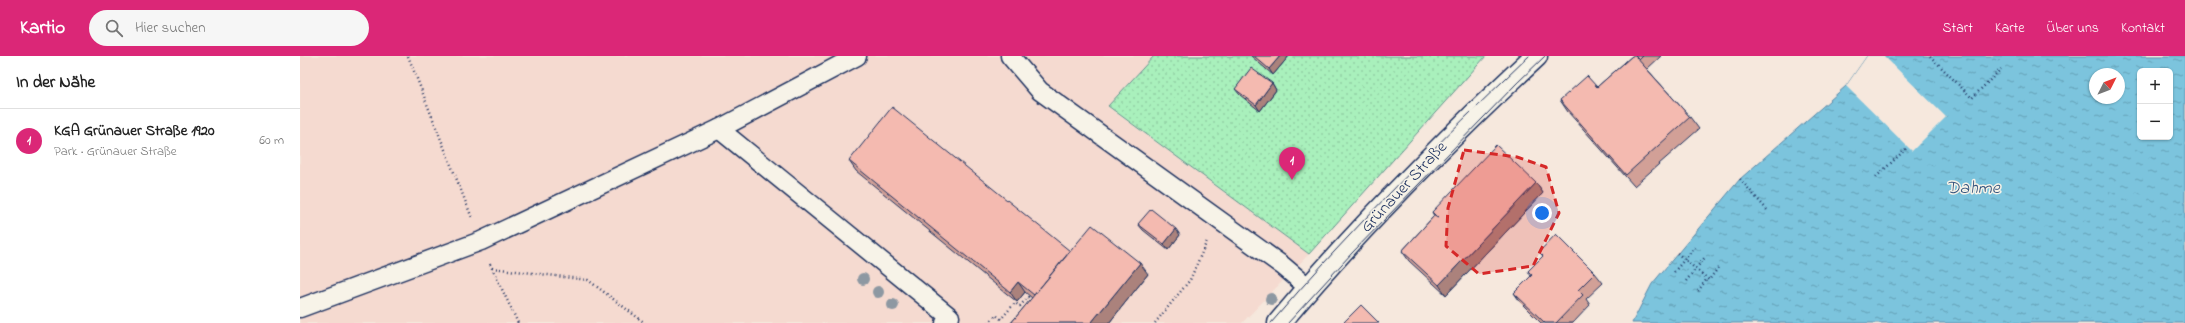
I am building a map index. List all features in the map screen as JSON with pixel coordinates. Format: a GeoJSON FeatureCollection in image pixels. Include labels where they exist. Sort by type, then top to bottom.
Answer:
{"type":"FeatureCollection","features":[{"type":"Feature","properties":{"kind":"main road","name":"Grünauer Straße"},"geometry":{"type":"LineString","coordinates":[[1279,323],[1309,288],[1469,118],[1536,56]]}},
{"type":"Feature","properties":{"kind":"lane"},"geometry":{"type":"LineString","coordinates":[[300,308],[482,241],[719,129],[857,56]]}},
{"type":"Feature","properties":{"kind":"lane"},"geometry":{"type":"LineString","coordinates":[[1010,56],[1040,91],[1283,266],[1309,288]]}},
{"type":"Feature","properties":{"kind":"lane"},"geometry":{"type":"LineString","coordinates":[[719,129],[950,317],[945,323]]}},
{"type":"Feature","properties":{"kind":"path"},"geometry":{"type":"LineString","coordinates":[[408,56],[492,268],[518,323]]}},
{"type":"Feature","properties":{"kind":"path"},"geometry":{"type":"LineString","coordinates":[[1930,56],[1972,98],[2001,69]]}},
{"type":"Feature","properties":{"kind":"path"},"geometry":{"type":"LineString","coordinates":[[1876,177],[1908,147]]}},
{"type":"Feature","properties":{"kind":"path"},"geometry":{"type":"LineString","coordinates":[[1740,179],[1768,211]]}},
{"type":"Feature","properties":{"kind":"path"},"geometry":{"type":"LineString","coordinates":[[1156,323],[1190,280],[1205,244],[1222,222]]}},
{"type":"Feature","properties":{"kind":"path"},"geometry":{"type":"LineString","coordinates":[[1674,272],[1695,247]]}},
{"type":"Feature","properties":{"kind":"path"},"geometry":{"type":"LineString","coordinates":[[1677,253],[1707,279]]}},
{"type":"Feature","properties":{"kind":"path"},"geometry":{"type":"LineString","coordinates":[[1686,281],[1706,256]]}},
{"type":"Feature","properties":{"kind":"path"},"geometry":{"type":"LineString","coordinates":[[492,268],[588,280],[645,323]]}},
{"type":"Feature","properties":{"kind":"path"},"geometry":{"type":"LineString","coordinates":[[1698,291],[1718,268]]}},
{"type":"Feature","properties":{"kind":"path"},"geometry":{"type":"LineString","coordinates":[[989,323],[996,315],[1001,319],[1015,303],[1020,306],[1028,297],[1036,304]]}},
{"type":"Feature","properties":{"kind":"highlighted area"},"geometry":{"type":"Polygon","coordinates":[[[1464,150],[1517,157],[1546,167],[1559,213],[1533,266],[1479,274],[1446,246],[1448,208],[1464,150]]]}},
{"type":"Feature","properties":{"kind":"shaded area"},"geometry":{"type":"Polygon","coordinates":[[[300,56],[1154,56],[1108,107],[1309,254],[1242,323],[300,323],[300,56]]]}},
{"type":"Feature","properties":{"kind":"green space"},"geometry":{"type":"Polygon","coordinates":[[[1154,56],[1486,56],[1309,254],[1108,106],[1154,56]]]}},
{"type":"Feature","properties":{"kind":"water","name":"Dahme"},"geometry":{"type":"Polygon","coordinates":[[[1867,56],[2185,56],[2185,323],[1632,323],[1652,284],[1740,179],[1846,86],[1867,56]]]}},
{"type":"Feature","properties":{"kind":"pier"},"geometry":{"type":"Polygon","coordinates":[[[1867,56],[1884,56],[1946,117],[1912,151],[1846,86],[1867,56]]]}},
{"type":"Feature","properties":{"kind":"building"},"geometry":{"type":"Polygon","coordinates":[[[1254,56],[1280,56],[1269,69],[1254,56]]]}},
{"type":"Feature","properties":{"kind":"building"},"geometry":{"type":"Polygon","coordinates":[[[1632,56],[1635,56],[1690,117],[1626,175],[1560,100],[1587,76],[1597,87],[1632,56]]]}},
{"type":"Feature","properties":{"kind":"building"},"geometry":{"type":"Polygon","coordinates":[[[1635,56],[1643,56],[1639,60],[1635,56]]]}},
{"type":"Feature","properties":{"kind":"building"},"geometry":{"type":"Polygon","coordinates":[[[1251,68],[1272,83],[1256,105],[1235,89],[1251,68]]]}},
{"type":"Feature","properties":{"kind":"building"},"geometry":{"type":"Polygon","coordinates":[[[892,107],[1070,251],[1034,295],[1018,282],[1010,292],[849,161],[892,107]]]}},
{"type":"Feature","properties":{"kind":"building"},"geometry":{"type":"Polygon","coordinates":[[[1496,145],[1536,183],[1439,285],[1402,251],[1434,216],[1438,218],[1432,212],[1496,145]]]}},
{"type":"Feature","properties":{"kind":"building"},"geometry":{"type":"Polygon","coordinates":[[[1151,209],[1176,229],[1164,244],[1138,224],[1151,209]]]}},
{"type":"Feature","properties":{"kind":"building"},"geometry":{"type":"Polygon","coordinates":[[[1092,225],[1140,263],[1091,323],[1011,323],[1092,225]]]}},
{"type":"Feature","properties":{"kind":"building"},"geometry":{"type":"Polygon","coordinates":[[[1556,234],[1595,273],[1578,290],[1583,295],[1556,323],[1545,323],[1514,293],[1532,275],[1528,271],[1543,256],[1539,252],[1556,234]]]}},
{"type":"Feature","properties":{"kind":"building"},"geometry":{"type":"Polygon","coordinates":[[[1361,305],[1379,323],[1343,323],[1361,305]]]}},
{"type":"Feature","properties":{"kind":"tram line"},"geometry":{"type":"LineString","coordinates":[[1271,323],[1364,220],[1529,56]]}},
{"type":"Feature","properties":{"kind":"tram line"},"geometry":{"type":"LineString","coordinates":[[1288,323],[1352,253],[1545,56]]}},
{"type":"Feature","properties":{"kind":"place","name":"KGA Grünauer Straße 1920"},"geometry":{"type":"Point","coordinates":[1292,180]}}]}
